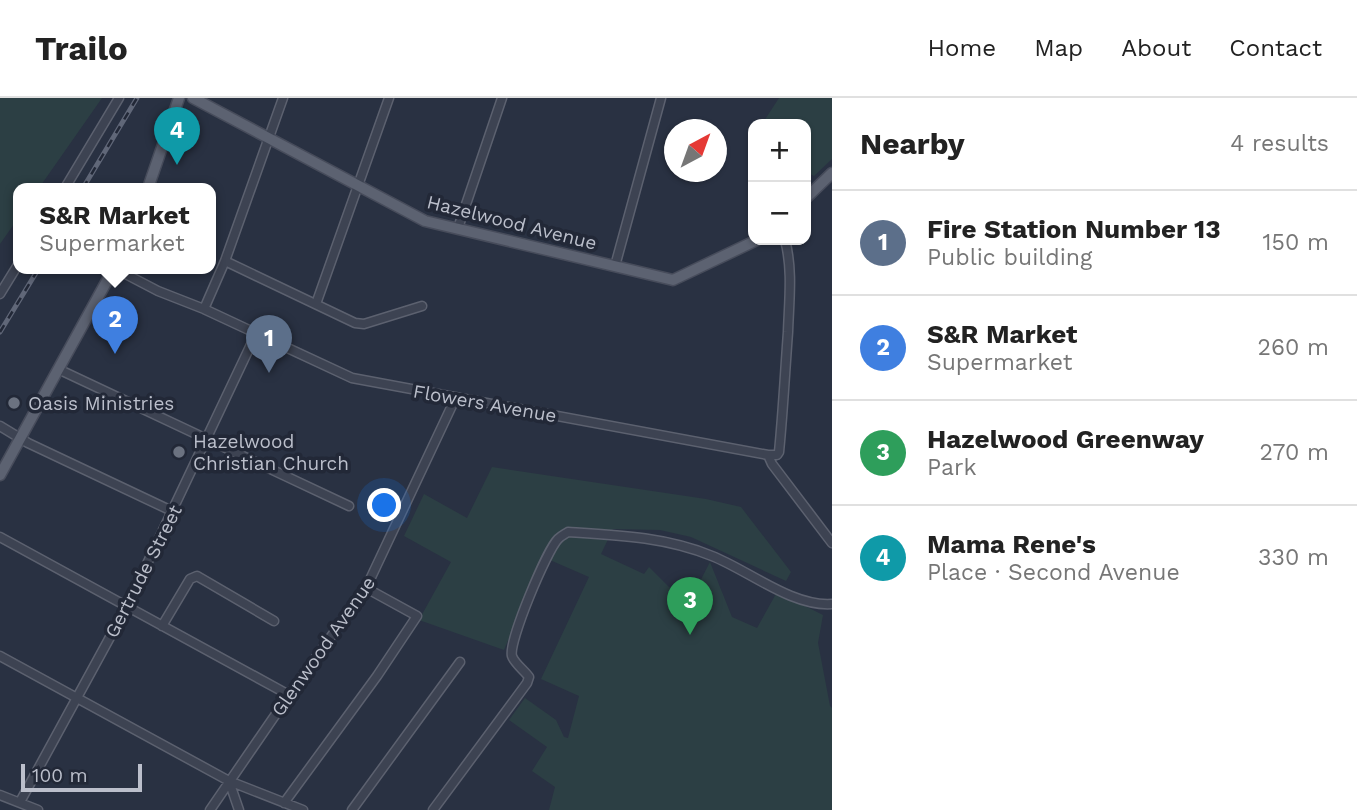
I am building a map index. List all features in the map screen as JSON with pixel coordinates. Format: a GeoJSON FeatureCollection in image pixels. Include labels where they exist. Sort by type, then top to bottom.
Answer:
{"type":"FeatureCollection","features":[{"type":"Feature","properties":{"kind":"main road"},"geometry":{"type":"LineString","coordinates":[[150,183],[179,98]]}},
{"type":"Feature","properties":{"kind":"main road","name":"Hazelwood Avenue"},"geometry":{"type":"LineString","coordinates":[[193,98],[425,221],[673,280],[748,244]]}},
{"type":"Feature","properties":{"kind":"main road"},"geometry":{"type":"LineString","coordinates":[[811,193],[832,173]]}},
{"type":"Feature","properties":{"kind":"main road"},"geometry":{"type":"LineString","coordinates":[[0,475],[111,274]]}},
{"type":"Feature","properties":{"kind":"street"},"geometry":{"type":"LineString","coordinates":[[68,183],[119,98]]}},
{"type":"Feature","properties":{"kind":"street"},"geometry":{"type":"LineString","coordinates":[[204,309],[225,261],[283,98]]}},
{"type":"Feature","properties":{"kind":"street"},"geometry":{"type":"LineString","coordinates":[[316,304],[389,98]]}},
{"type":"Feature","properties":{"kind":"street"},"geometry":{"type":"LineString","coordinates":[[458,228],[502,98]]}},
{"type":"Feature","properties":{"kind":"street"},"geometry":{"type":"LineString","coordinates":[[615,267],[661,98]]}},
{"type":"Feature","properties":{"kind":"street"},"geometry":{"type":"LineString","coordinates":[[786,245],[790,278],[784,405],[779,452],[777,455],[768,455],[832,543]]}},
{"type":"Feature","properties":{"kind":"street"},"geometry":{"type":"LineString","coordinates":[[225,261],[355,323],[364,324],[422,306]]}},
{"type":"Feature","properties":{"kind":"street"},"geometry":{"type":"LineString","coordinates":[[0,294],[13,273]]}},
{"type":"Feature","properties":{"kind":"street","name":"Flowers Avenue"},"geometry":{"type":"LineString","coordinates":[[126,274],[352,378],[768,455]]}},
{"type":"Feature","properties":{"kind":"street","name":"Gertrude Street"},"geometry":{"type":"LineString","coordinates":[[20,802],[127,606],[256,334]]}},
{"type":"Feature","properties":{"kind":"street"},"geometry":{"type":"LineString","coordinates":[[58,369],[349,506]]}},
{"type":"Feature","properties":{"kind":"street","name":"Glenwood Avenue"},"geometry":{"type":"LineString","coordinates":[[210,810],[366,588],[456,397]]}},
{"type":"Feature","properties":{"kind":"street"},"geometry":{"type":"LineString","coordinates":[[0,426],[66,462],[173,512]]}},
{"type":"Feature","properties":{"kind":"street"},"geometry":{"type":"LineString","coordinates":[[433,810],[529,677],[512,659],[513,636],[557,539],[568,532],[651,538],[679,545],[712,556],[802,600],[832,604]]}},
{"type":"Feature","properties":{"kind":"street"},"geometry":{"type":"LineString","coordinates":[[0,537],[289,695]]}},
{"type":"Feature","properties":{"kind":"street"},"geometry":{"type":"LineString","coordinates":[[162,626],[190,579],[197,576],[274,621]]}},
{"type":"Feature","properties":{"kind":"street"},"geometry":{"type":"LineString","coordinates":[[284,803],[417,616],[366,588]]}},
{"type":"Feature","properties":{"kind":"street"},"geometry":{"type":"LineString","coordinates":[[0,656],[229,781],[303,810]]}},
{"type":"Feature","properties":{"kind":"street"},"geometry":{"type":"LineString","coordinates":[[352,810],[460,662]]}},
{"type":"Feature","properties":{"kind":"street"},"geometry":{"type":"LineString","coordinates":[[229,781],[239,810]]}},
{"type":"Feature","properties":{"kind":"street"},"geometry":{"type":"LineString","coordinates":[[0,795],[38,810]]}},
{"type":"Feature","properties":{"kind":"green space"},"geometry":{"type":"Polygon","coordinates":[[[0,98],[102,98],[42,183],[13,183],[13,226],[0,244],[0,98]]]}},
{"type":"Feature","properties":{"kind":"green space"},"geometry":{"type":"Polygon","coordinates":[[[779,98],[832,98],[832,159],[814,176],[811,174],[811,119],[765,119],[779,98]]]}},
{"type":"Feature","properties":{"kind":"green space"},"geometry":{"type":"Polygon","coordinates":[[[492,467],[706,499],[741,507],[791,572],[786,581],[691,537],[660,530],[613,529],[601,554],[644,574],[649,567],[669,587],[692,597],[710,562],[732,617],[757,628],[777,592],[823,615],[818,643],[832,708],[832,810],[549,810],[555,787],[532,771],[547,747],[509,720],[525,698],[556,720],[564,737],[568,738],[579,696],[541,679],[589,577],[543,557],[504,650],[419,620],[451,562],[404,536],[424,494],[467,518],[492,467]]]}},
{"type":"Feature","properties":{"kind":"railway"},"geometry":{"type":"LineString","coordinates":[[86,183],[137,98]]}},
{"type":"Feature","properties":{"kind":"railway"},"geometry":{"type":"LineString","coordinates":[[0,332],[35,274]]}},
{"type":"Feature","properties":{"kind":"place","name":"Mama Rene's"},"geometry":{"type":"Point","coordinates":[177,165]}},
{"type":"Feature","properties":{"kind":"place","name":"S&R Market"},"geometry":{"type":"Point","coordinates":[115,354]}},
{"type":"Feature","properties":{"kind":"place","name":"Fire Station Number 13"},"geometry":{"type":"Point","coordinates":[269,373]}},
{"type":"Feature","properties":{"kind":"place","name":"Oasis Ministries"},"geometry":{"type":"Point","coordinates":[14,403]}},
{"type":"Feature","properties":{"kind":"place","name":"Hazelwood Christian Church"},"geometry":{"type":"Point","coordinates":[179,452]}},
{"type":"Feature","properties":{"kind":"place","name":"Hazelwood Greenway"},"geometry":{"type":"Point","coordinates":[690,635]}}]}
